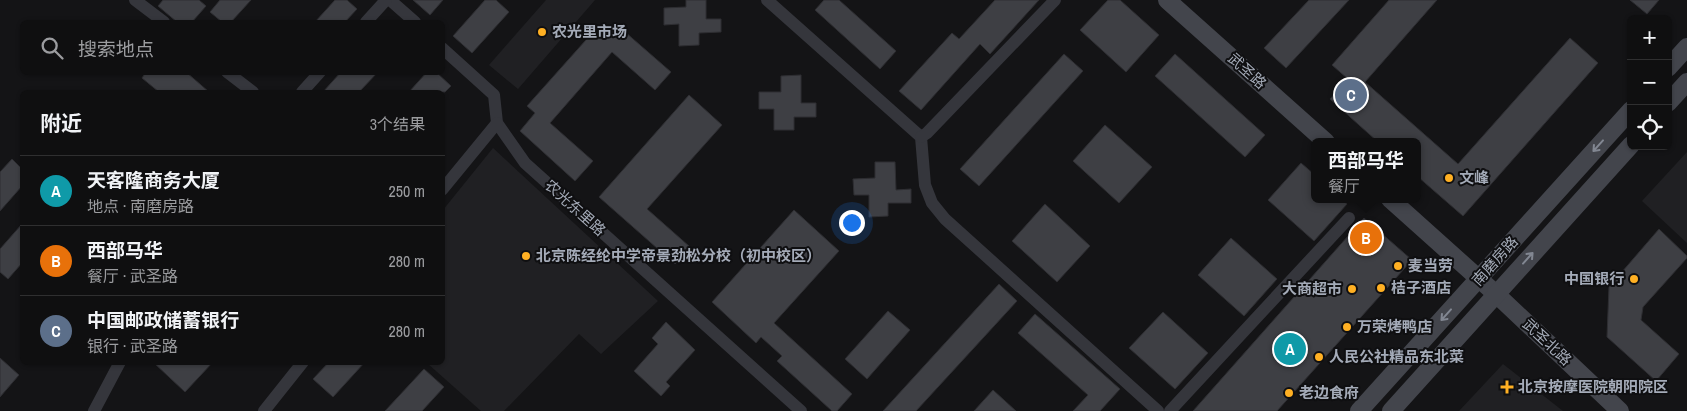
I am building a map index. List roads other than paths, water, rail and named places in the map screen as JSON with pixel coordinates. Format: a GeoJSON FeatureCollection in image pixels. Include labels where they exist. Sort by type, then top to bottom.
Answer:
{"type":"FeatureCollection","features":[{"type":"Feature","properties":{"kind":"main road","name":"武圣路"},"geometry":{"type":"LineString","coordinates":[[1168,0],[1322,138]]}},
{"type":"Feature","properties":{"kind":"main road"},"geometry":{"type":"LineString","coordinates":[[1672,64],[1687,47]]}},
{"type":"Feature","properties":{"kind":"main road"},"geometry":{"type":"LineString","coordinates":[[1672,99],[1687,82]]}},
{"type":"Feature","properties":{"kind":"main road","name":"南磨房路"},"geometry":{"type":"LineString","coordinates":[[1359,411],[1627,114]]}},
{"type":"Feature","properties":{"kind":"main road","name":"南磨房路"},"geometry":{"type":"LineString","coordinates":[[1391,411],[1627,149]]}},
{"type":"Feature","properties":{"kind":"main road"},"geometry":{"type":"LineString","coordinates":[[1394,203],[1496,294]]}},
{"type":"Feature","properties":{"kind":"main road","name":"武圣北路"},"geometry":{"type":"LineString","coordinates":[[1496,294],[1620,411]]}},
{"type":"Feature","properties":{"kind":"street"},"geometry":{"type":"LineString","coordinates":[[135,0],[161,20]]}},
{"type":"Feature","properties":{"kind":"street"},"geometry":{"type":"LineString","coordinates":[[368,20],[388,0],[413,20]]}},
{"type":"Feature","properties":{"kind":"street"},"geometry":{"type":"LineString","coordinates":[[767,0],[920,137],[925,185],[932,203],[946,219],[1158,411]]}},
{"type":"Feature","properties":{"kind":"street"},"geometry":{"type":"LineString","coordinates":[[920,137],[927,133],[1055,0]]}},
{"type":"Feature","properties":{"kind":"street","name":"农光东里路"},"geometry":{"type":"LineString","coordinates":[[445,51],[494,95],[497,123],[525,163],[801,411]]}},
{"type":"Feature","properties":{"kind":"street"},"geometry":{"type":"LineString","coordinates":[[231,75],[250,90]]}},
{"type":"Feature","properties":{"kind":"street"},"geometry":{"type":"LineString","coordinates":[[304,90],[317,75]]}},
{"type":"Feature","properties":{"kind":"street"},"geometry":{"type":"LineString","coordinates":[[445,186],[497,123]]}},
{"type":"Feature","properties":{"kind":"street"},"geometry":{"type":"LineString","coordinates":[[1170,411],[1349,218]]}},
{"type":"Feature","properties":{"kind":"street"},"geometry":{"type":"LineString","coordinates":[[94,411],[118,365]]}},
{"type":"Feature","properties":{"kind":"street"},"geometry":{"type":"LineString","coordinates":[[264,411],[301,365]]}},
{"type":"Feature","properties":{"kind":"place","name":"农光里市场"},"geometry":{"type":"Point","coordinates":[542,32]}},
{"type":"Feature","properties":{"kind":"place","name":"中国邮政储蓄银行"},"geometry":{"type":"Point","coordinates":[1351,95]}},
{"type":"Feature","properties":{"kind":"place","name":"文峰"},"geometry":{"type":"Point","coordinates":[1449,178]}},
{"type":"Feature","properties":{"kind":"place","name":"西部马华"},"geometry":{"type":"Point","coordinates":[1366,238]}},
{"type":"Feature","properties":{"kind":"place","name":"北京陈经纶中学帝景劲松分校（初中校区）"},"geometry":{"type":"Point","coordinates":[526,256]}},
{"type":"Feature","properties":{"kind":"place","name":"麦当劳"},"geometry":{"type":"Point","coordinates":[1398,266]}},
{"type":"Feature","properties":{"kind":"place","name":"中国银行"},"geometry":{"type":"Point","coordinates":[1634,279]}},
{"type":"Feature","properties":{"kind":"place","name":"桔子酒店"},"geometry":{"type":"Point","coordinates":[1381,288]}},
{"type":"Feature","properties":{"kind":"place","name":"大商超市"},"geometry":{"type":"Point","coordinates":[1352,289]}},
{"type":"Feature","properties":{"kind":"place","name":"万荣烤鸭店"},"geometry":{"type":"Point","coordinates":[1347,327]}},
{"type":"Feature","properties":{"kind":"place","name":"天客隆商务大厦"},"geometry":{"type":"Point","coordinates":[1290,349]}},
{"type":"Feature","properties":{"kind":"place","name":"人民公社精品东北菜"},"geometry":{"type":"Point","coordinates":[1319,357]}},
{"type":"Feature","properties":{"kind":"place","name":"北京按摩医院朝阳院区"},"geometry":{"type":"Point","coordinates":[1507,387]}},
{"type":"Feature","properties":{"kind":"place","name":"老边食府"},"geometry":{"type":"Point","coordinates":[1289,393]}}]}
